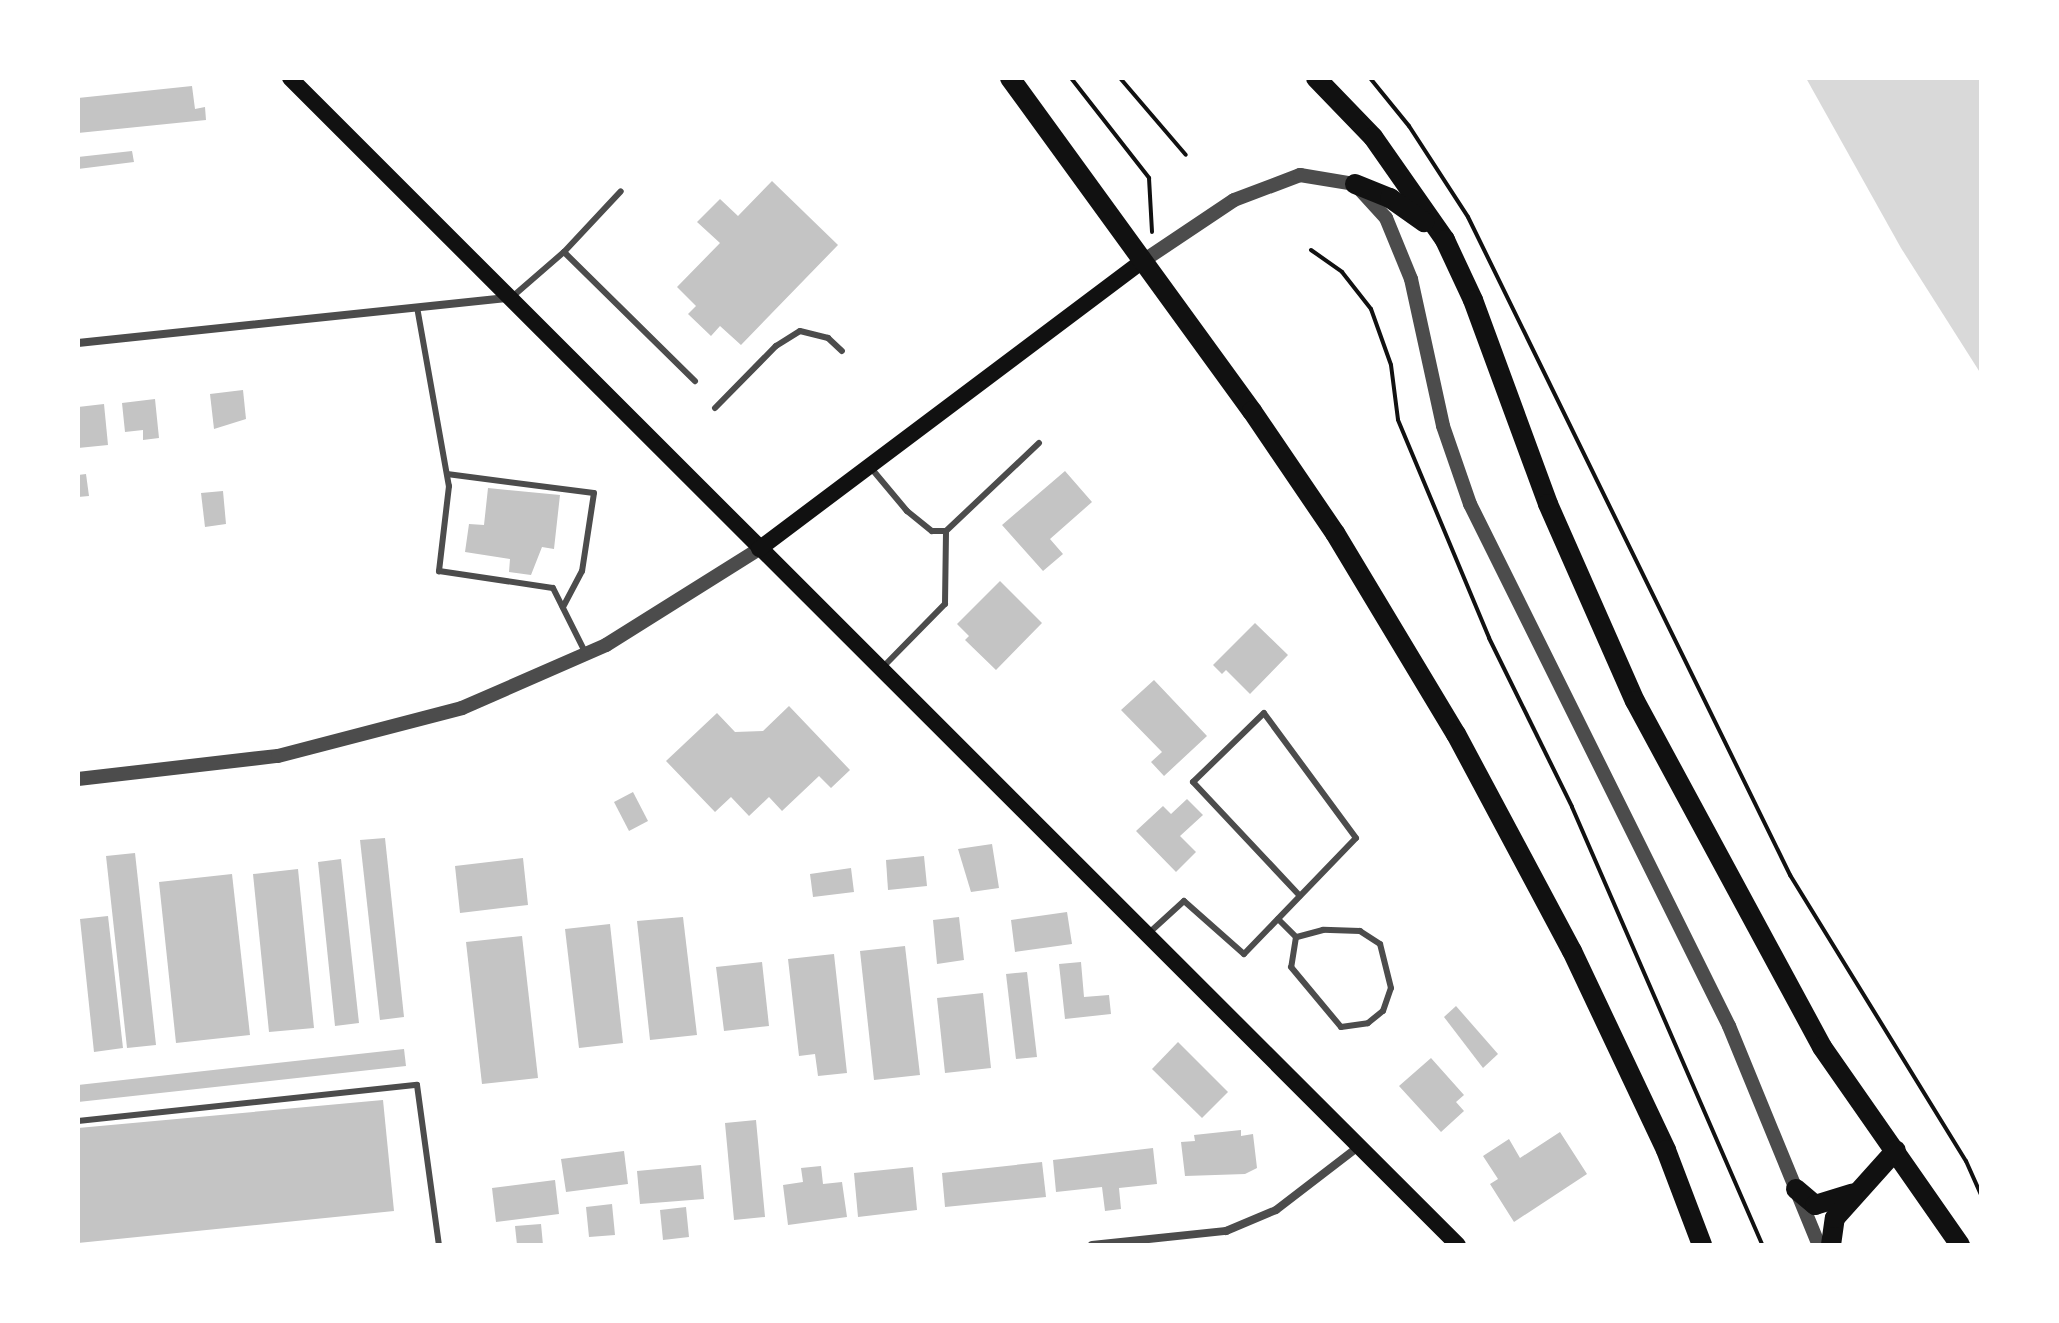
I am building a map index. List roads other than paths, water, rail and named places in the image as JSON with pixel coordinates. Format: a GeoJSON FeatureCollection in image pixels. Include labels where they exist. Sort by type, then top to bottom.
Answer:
{"type":"FeatureCollection","features":[{"type":"Feature","properties":{"kind":"highway"},"geometry":{"type":"LineString","coordinates":[[1010,78],[1140,263],[1195,331],[1335,533],[1456,734],[1572,951],[1666,1150],[1702,1245]]}},
{"type":"Feature","properties":{"kind":"highway"},"geometry":{"type":"LineString","coordinates":[[1316,78],[1373,137],[1445,240],[1473,300],[1548,504],[1635,701],[1776,967],[1822,1047],[1960,1245]]}},
{"type":"Feature","properties":{"kind":"highway"},"geometry":{"type":"LineString","coordinates":[[1355,184],[1409,209],[1445,240]]}},
{"type":"Feature","properties":{"kind":"highway"},"geometry":{"type":"LineString","coordinates":[[1831,1245],[1835,1218],[1852,1193],[1896,1150]]}},
{"type":"Feature","properties":{"kind":"highway"},"geometry":{"type":"LineString","coordinates":[[1796,1189],[1815,1205],[1852,1193]]}},
{"type":"Feature","properties":{"kind":"main road"},"geometry":{"type":"LineString","coordinates":[[290,78],[1458,1245]]}},
{"type":"Feature","properties":{"kind":"main road"},"geometry":{"type":"LineString","coordinates":[[759,549],[1140,263]]}},
{"type":"Feature","properties":{"kind":"street"},"geometry":{"type":"LineString","coordinates":[[1140,263],[1268,184],[1321,175],[1355,184],[1386,218],[1401,243],[1443,426],[1474,515],[1622,801],[1729,1026],[1819,1245]]}},
{"type":"Feature","properties":{"kind":"street"},"geometry":{"type":"LineString","coordinates":[[78,343],[512,297]]}},
{"type":"Feature","properties":{"kind":"street"},"geometry":{"type":"LineString","coordinates":[[78,779],[228,764],[367,737],[462,708],[586,655],[759,549]]}},
{"type":"Feature","properties":{"kind":"street"},"geometry":{"type":"LineString","coordinates":[[1092,1245],[1226,1231],[1276,1210],[1358,1147]]}},
{"type":"Feature","properties":{"kind":"lane"},"geometry":{"type":"LineString","coordinates":[[512,297],[564,252],[621,191]]}},
{"type":"Feature","properties":{"kind":"lane"},"geometry":{"type":"LineString","coordinates":[[564,252],[695,381]]}},
{"type":"Feature","properties":{"kind":"lane"},"geometry":{"type":"LineString","coordinates":[[417,307],[447,474],[439,571],[553,588],[586,655]]}},
{"type":"Feature","properties":{"kind":"lane"},"geometry":{"type":"LineString","coordinates":[[715,408],[776,346],[800,331],[828,338],[842,351]]}},
{"type":"Feature","properties":{"kind":"lane"},"geometry":{"type":"LineString","coordinates":[[869,465],[907,511],[932,531],[946,531],[1039,443]]}},
{"type":"Feature","properties":{"kind":"lane"},"geometry":{"type":"LineString","coordinates":[[447,474],[594,493],[582,571],[563,607]]}},
{"type":"Feature","properties":{"kind":"lane"},"geometry":{"type":"LineString","coordinates":[[881,669],[945,604],[946,531]]}},
{"type":"Feature","properties":{"kind":"lane"},"geometry":{"type":"LineString","coordinates":[[1147,935],[1184,901],[1244,954],[1278,919],[1356,838],[1264,713],[1193,782],[1300,896]]}},
{"type":"Feature","properties":{"kind":"lane"},"geometry":{"type":"LineString","coordinates":[[1278,919],[1296,937]]}},
{"type":"Feature","properties":{"kind":"lane"},"geometry":{"type":"LineString","coordinates":[[1360,931],[1380,944],[1391,988],[1383,1011],[1368,1023],[1341,1027],[1291,967],[1296,937],[1360,931]]}},
{"type":"Feature","properties":{"kind":"lane"},"geometry":{"type":"LineString","coordinates":[[78,1121],[417,1085],[439,1245]]}}]}
